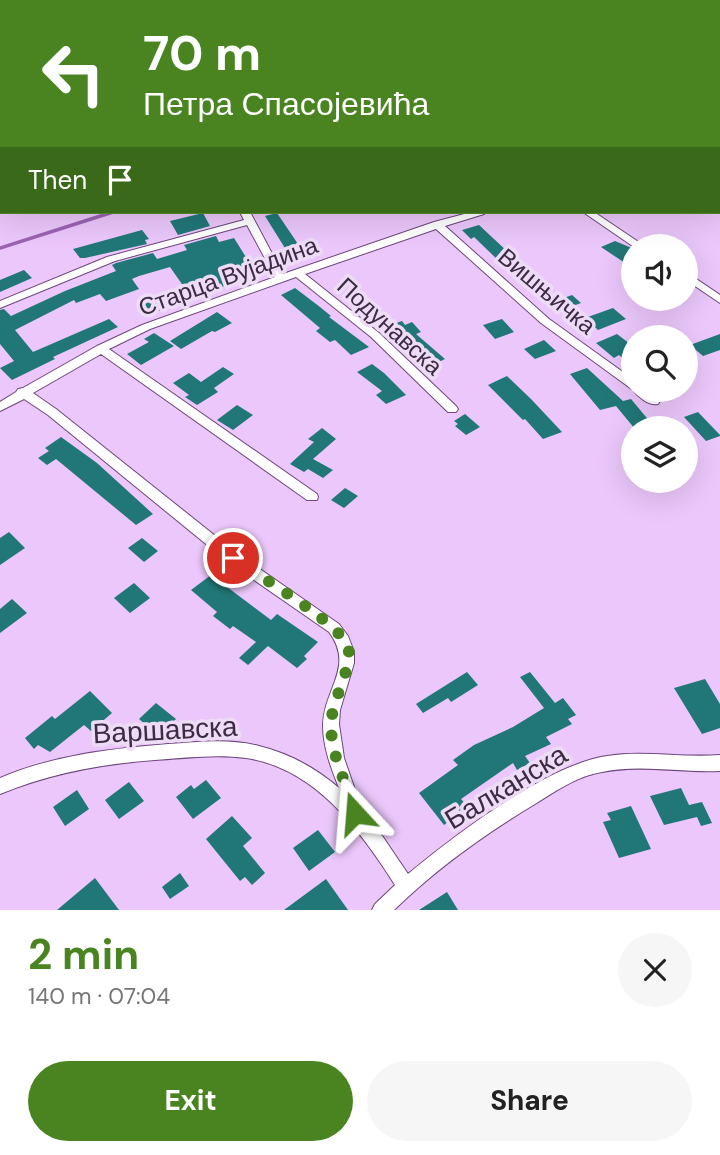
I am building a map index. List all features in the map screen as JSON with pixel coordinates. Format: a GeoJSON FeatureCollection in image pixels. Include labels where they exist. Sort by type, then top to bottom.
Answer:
{"type":"FeatureCollection","features":[{"type":"Feature","properties":{"kind":"street","name":"Старца Вујадина"},"geometry":{"type":"LineString","coordinates":[[3,405],[22,392],[146,327],[437,224],[474,214]]}},
{"type":"Feature","properties":{"kind":"street"},"geometry":{"type":"LineString","coordinates":[[591,214],[621,234]]}},
{"type":"Feature","properties":{"kind":"street"},"geometry":{"type":"LineString","coordinates":[[0,305],[111,259],[248,216],[281,280]]}},
{"type":"Feature","properties":{"kind":"street","name":"Вишњичка"},"geometry":{"type":"LineString","coordinates":[[437,224],[545,321],[621,377]]}},
{"type":"Feature","properties":{"kind":"street","name":"Подунавска"},"geometry":{"type":"LineString","coordinates":[[299,274],[375,335],[452,409]]}},
{"type":"Feature","properties":{"kind":"street"},"geometry":{"type":"LineString","coordinates":[[698,284],[720,300]]}},
{"type":"Feature","properties":{"kind":"street"},"geometry":{"type":"LineString","coordinates":[[101,349],[312,497]]}},
{"type":"Feature","properties":{"kind":"street"},"geometry":{"type":"LineString","coordinates":[[0,391],[3,405]]}},
{"type":"Feature","properties":{"kind":"street"},"geometry":{"type":"LineString","coordinates":[[22,392],[80,434],[233,558],[334,628],[344,638],[349,657],[334,704],[331,727],[337,761],[355,813]]}},
{"type":"Feature","properties":{"kind":"street","name":"Варшавска"},"geometry":{"type":"LineString","coordinates":[[0,786],[47,767],[102,758],[209,750],[256,752],[303,772],[355,813],[405,886]]}},
{"type":"Feature","properties":{"kind":"street","name":"Балканска"},"geometry":{"type":"LineString","coordinates":[[382,910],[405,886],[482,828],[579,771],[601,764],[622,762],[680,765],[720,763]]}},
{"type":"Feature","properties":{"kind":"building"},"geometry":{"type":"Polygon","coordinates":[[[204,214],[210,226],[178,235],[170,221],[204,214]]]}},
{"type":"Feature","properties":{"kind":"building"},"geometry":{"type":"Polygon","coordinates":[[[278,214],[306,258],[293,261],[265,216],[278,214]]]}},
{"type":"Feature","properties":{"kind":"building"},"geometry":{"type":"Polygon","coordinates":[[[479,225],[509,253],[506,253],[542,283],[528,289],[474,237],[471,239],[462,230],[479,225]]]}},
{"type":"Feature","properties":{"kind":"building"},"geometry":{"type":"Polygon","coordinates":[[[142,230],[149,239],[145,240],[147,244],[85,258],[80,258],[73,249],[142,230]]]}},
{"type":"Feature","properties":{"kind":"building"},"geometry":{"type":"Polygon","coordinates":[[[216,236],[219,242],[234,238],[249,262],[241,264],[249,278],[191,297],[170,267],[139,276],[132,279],[139,289],[106,301],[100,294],[76,303],[74,300],[15,330],[33,352],[109,319],[118,327],[53,357],[55,359],[12,380],[0,368],[14,361],[0,344],[0,310],[4,309],[11,316],[116,271],[112,265],[116,263],[153,253],[157,259],[187,250],[184,245],[216,236]]]}},
{"type":"Feature","properties":{"kind":"building"},"geometry":{"type":"Polygon","coordinates":[[[615,241],[621,244],[621,260],[601,247],[615,241]]]}},
{"type":"Feature","properties":{"kind":"building"},"geometry":{"type":"Polygon","coordinates":[[[24,270],[32,278],[0,292],[0,280],[24,270]]]}},
{"type":"Feature","properties":{"kind":"building"},"geometry":{"type":"Polygon","coordinates":[[[295,288],[369,347],[351,355],[335,340],[330,342],[316,331],[320,328],[281,295],[295,288]]]}},
{"type":"Feature","properties":{"kind":"building"},"geometry":{"type":"Polygon","coordinates":[[[180,292],[187,300],[148,315],[141,305],[180,292]]]}},
{"type":"Feature","properties":{"kind":"building"},"geometry":{"type":"Polygon","coordinates":[[[572,295],[581,303],[556,312],[547,304],[572,295]]]}},
{"type":"Feature","properties":{"kind":"building"},"geometry":{"type":"Polygon","coordinates":[[[613,308],[626,319],[598,330],[585,318],[613,308]]]}},
{"type":"Feature","properties":{"kind":"building"},"geometry":{"type":"Polygon","coordinates":[[[217,312],[232,323],[181,349],[170,341],[217,312]]]}},
{"type":"Feature","properties":{"kind":"building"},"geometry":{"type":"Polygon","coordinates":[[[502,319],[514,332],[495,339],[483,325],[502,319]]]}},
{"type":"Feature","properties":{"kind":"building"},"geometry":{"type":"Polygon","coordinates":[[[402,321],[405,325],[412,322],[421,332],[416,334],[445,359],[430,366],[420,355],[414,358],[384,327],[402,321]]]}},
{"type":"Feature","properties":{"kind":"building"},"geometry":{"type":"Polygon","coordinates":[[[154,333],[174,346],[141,365],[127,354],[149,342],[144,339],[154,333]]]}},
{"type":"Feature","properties":{"kind":"building"},"geometry":{"type":"Polygon","coordinates":[[[617,334],[621,337],[621,357],[619,355],[614,358],[596,343],[617,334]]]}},
{"type":"Feature","properties":{"kind":"building"},"geometry":{"type":"Polygon","coordinates":[[[720,334],[720,350],[703,356],[698,352],[698,342],[720,334]]]}},
{"type":"Feature","properties":{"kind":"building"},"geometry":{"type":"Polygon","coordinates":[[[544,340],[556,351],[535,359],[524,349],[544,340]]]}},
{"type":"Feature","properties":{"kind":"building"},"geometry":{"type":"Polygon","coordinates":[[[372,364],[406,395],[386,404],[376,395],[382,391],[357,372],[372,364]]]}},
{"type":"Feature","properties":{"kind":"building"},"geometry":{"type":"Polygon","coordinates":[[[223,367],[234,374],[214,388],[218,392],[197,405],[185,397],[189,395],[173,383],[189,373],[201,382],[223,367]]]}},
{"type":"Feature","properties":{"kind":"building"},"geometry":{"type":"Polygon","coordinates":[[[587,368],[621,402],[634,402],[645,416],[624,416],[616,406],[600,410],[570,374],[587,368]]]}},
{"type":"Feature","properties":{"kind":"building"},"geometry":{"type":"Polygon","coordinates":[[[507,376],[562,432],[543,439],[488,385],[507,376]]]}},
{"type":"Feature","properties":{"kind":"building"},"geometry":{"type":"Polygon","coordinates":[[[237,405],[253,415],[233,430],[217,420],[237,405]]]}},
{"type":"Feature","properties":{"kind":"building"},"geometry":{"type":"Polygon","coordinates":[[[698,412],[720,436],[706,441],[698,432],[698,416],[687,416],[698,412]]]}},
{"type":"Feature","properties":{"kind":"building"},"geometry":{"type":"Polygon","coordinates":[[[465,414],[480,427],[466,435],[455,426],[458,424],[454,421],[465,414]]]}},
{"type":"Feature","properties":{"kind":"building"},"geometry":{"type":"Polygon","coordinates":[[[322,428],[336,439],[313,459],[333,470],[323,478],[308,469],[304,472],[290,464],[314,442],[308,439],[322,428]]]}},
{"type":"Feature","properties":{"kind":"building"},"geometry":{"type":"Polygon","coordinates":[[[61,437],[97,463],[153,514],[136,525],[56,459],[47,465],[38,458],[49,451],[45,448],[61,437]]]}},
{"type":"Feature","properties":{"kind":"building"},"geometry":{"type":"Polygon","coordinates":[[[345,488],[358,496],[344,508],[331,500],[345,488]]]}},
{"type":"Feature","properties":{"kind":"building"},"geometry":{"type":"Polygon","coordinates":[[[9,532],[25,548],[0,565],[0,538],[9,532]]]}},
{"type":"Feature","properties":{"kind":"building"},"geometry":{"type":"Polygon","coordinates":[[[142,538],[158,551],[144,562],[128,548],[142,538]]]}},
{"type":"Feature","properties":{"kind":"building"},"geometry":{"type":"Polygon","coordinates":[[[211,575],[271,620],[277,614],[318,642],[304,656],[307,659],[297,668],[268,646],[248,665],[239,658],[256,642],[233,626],[230,629],[213,616],[217,612],[191,590],[211,575]]]}},
{"type":"Feature","properties":{"kind":"building"},"geometry":{"type":"Polygon","coordinates":[[[134,583],[150,598],[130,613],[114,598],[134,583]]]}},
{"type":"Feature","properties":{"kind":"building"},"geometry":{"type":"Polygon","coordinates":[[[12,599],[27,613],[0,633],[0,609],[12,599]]]}},
{"type":"Feature","properties":{"kind":"building"},"geometry":{"type":"Polygon","coordinates":[[[467,672],[478,685],[451,702],[448,698],[423,713],[416,704],[467,672]]]}},
{"type":"Feature","properties":{"kind":"building"},"geometry":{"type":"Polygon","coordinates":[[[530,672],[555,703],[563,698],[576,715],[568,719],[572,724],[546,737],[551,744],[525,756],[530,763],[517,770],[513,763],[461,799],[468,807],[444,825],[419,793],[458,765],[453,760],[474,745],[513,727],[544,708],[520,677],[530,672]]]}},
{"type":"Feature","properties":{"kind":"building"},"geometry":{"type":"Polygon","coordinates":[[[705,679],[720,704],[720,728],[702,734],[674,688],[705,679]]]}},
{"type":"Feature","properties":{"kind":"building"},"geometry":{"type":"Polygon","coordinates":[[[90,691],[112,713],[91,731],[84,725],[50,752],[38,745],[34,749],[25,738],[52,716],[55,719],[90,691]]]}},
{"type":"Feature","properties":{"kind":"building"},"geometry":{"type":"Polygon","coordinates":[[[156,703],[176,719],[159,736],[139,719],[156,703]]]}},
{"type":"Feature","properties":{"kind":"building"},"geometry":{"type":"Polygon","coordinates":[[[206,780],[221,798],[193,819],[176,797],[191,785],[194,789],[206,780]]]}},
{"type":"Feature","properties":{"kind":"building"},"geometry":{"type":"Polygon","coordinates":[[[129,782],[144,801],[119,819],[105,800],[129,782]]]}},
{"type":"Feature","properties":{"kind":"building"},"geometry":{"type":"Polygon","coordinates":[[[681,788],[689,805],[702,802],[712,823],[701,826],[697,817],[664,825],[650,796],[681,788]]]}},
{"type":"Feature","properties":{"kind":"building"},"geometry":{"type":"Polygon","coordinates":[[[77,790],[89,809],[65,826],[53,807],[77,790]]]}},
{"type":"Feature","properties":{"kind":"building"},"geometry":{"type":"Polygon","coordinates":[[[631,806],[651,849],[619,858],[603,822],[611,820],[607,813],[631,806]]]}},
{"type":"Feature","properties":{"kind":"building"},"geometry":{"type":"Polygon","coordinates":[[[232,816],[252,838],[243,846],[265,873],[252,885],[245,877],[240,881],[206,839],[232,816]]]}},
{"type":"Feature","properties":{"kind":"building"},"geometry":{"type":"Polygon","coordinates":[[[318,830],[335,852],[309,871],[293,848],[318,830]]]}},
{"type":"Feature","properties":{"kind":"building"},"geometry":{"type":"Polygon","coordinates":[[[180,873],[189,886],[170,899],[162,887],[180,873]]]}},
{"type":"Feature","properties":{"kind":"building"},"geometry":{"type":"Polygon","coordinates":[[[95,878],[119,910],[57,910],[95,878]]]}},
{"type":"Feature","properties":{"kind":"building"},"geometry":{"type":"Polygon","coordinates":[[[326,879],[348,910],[284,910],[326,879]]]}},
{"type":"Feature","properties":{"kind":"building"},"geometry":{"type":"Polygon","coordinates":[[[447,892],[458,910],[419,910],[447,892]]]}},
{"type":"Feature","properties":{"kind":"waterway"},"geometry":{"type":"LineString","coordinates":[[0,248],[107,214]]}},
{"type":"Feature","properties":{"kind":"route"},"geometry":{"type":"LineString","coordinates":[[233,558],[334,628],[344,638],[349,657],[331,716],[332,744],[355,813]]}}]}
